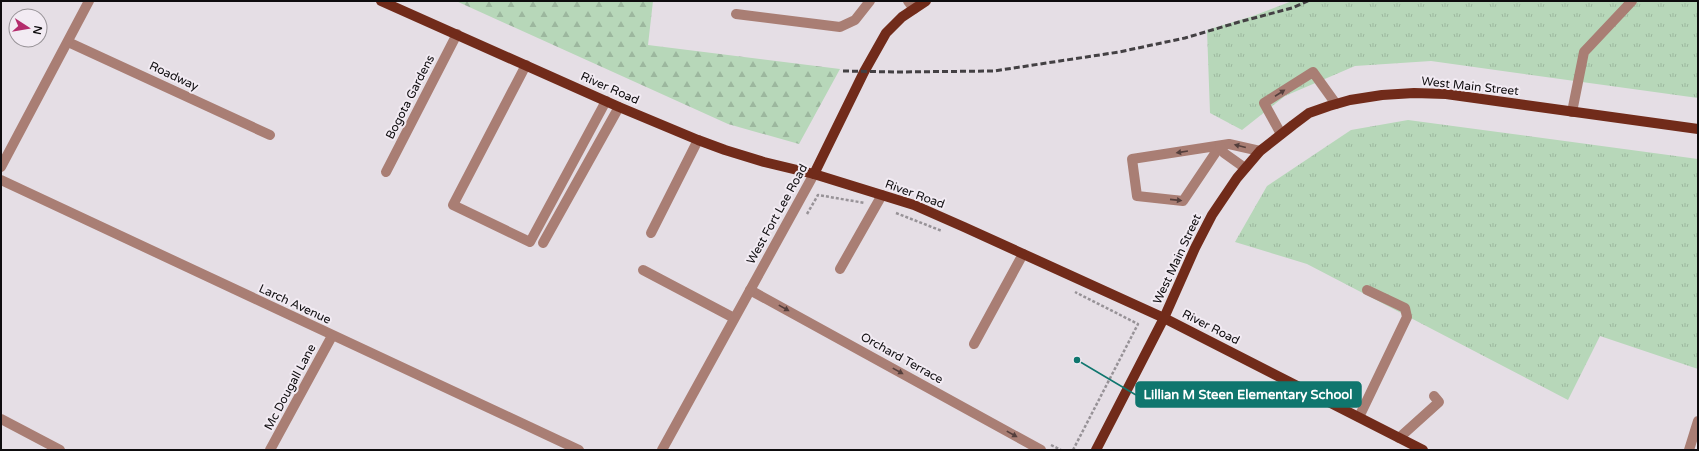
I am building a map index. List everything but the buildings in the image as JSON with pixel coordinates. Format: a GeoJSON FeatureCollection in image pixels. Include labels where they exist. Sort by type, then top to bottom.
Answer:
{"type":"FeatureCollection","features":[{"type":"Feature","properties":{"kind":"main road","name":"River Road"},"geometry":{"type":"LineString","coordinates":[[381,1],[618,107],[698,140],[764,162],[814,174],[914,205],[1164,318],[1423,450]]}},
{"type":"Feature","properties":{"kind":"main road","name":"West Fort Lee Road"},"geometry":{"type":"LineString","coordinates":[[814,174],[864,72],[886,33],[902,17],[911,5],[926,1]]}},
{"type":"Feature","properties":{"kind":"main road","name":"West Main Street"},"geometry":{"type":"LineString","coordinates":[[1096,450],[1164,318],[1195,248],[1212,215],[1245,168],[1260,151],[1309,113],[1336,104],[1382,94],[1446,94],[1698,129]]}},
{"type":"Feature","properties":{"kind":"street"},"geometry":{"type":"LineString","coordinates":[[1,167],[89,1]]}},
{"type":"Feature","properties":{"kind":"street"},"geometry":{"type":"LineString","coordinates":[[736,14],[840,27],[855,20],[870,1]]}},
{"type":"Feature","properties":{"kind":"street"},"geometry":{"type":"LineString","coordinates":[[1572,112],[1584,52],[1632,1]]}},
{"type":"Feature","properties":{"kind":"street","name":"Bogota Gardens"},"geometry":{"type":"LineString","coordinates":[[386,172],[456,34]]}},
{"type":"Feature","properties":{"kind":"street","name":"Roadway"},"geometry":{"type":"LineString","coordinates":[[68,42],[270,135]]}},
{"type":"Feature","properties":{"kind":"street"},"geometry":{"type":"LineString","coordinates":[[526,65],[453,205],[530,242],[606,101]]}},
{"type":"Feature","properties":{"kind":"street"},"geometry":{"type":"LineString","coordinates":[[1281,134],[1264,103],[1313,72],[1336,104]]}},
{"type":"Feature","properties":{"kind":"street"},"geometry":{"type":"LineString","coordinates":[[543,243],[618,107]]}},
{"type":"Feature","properties":{"kind":"street"},"geometry":{"type":"LineString","coordinates":[[651,233],[698,140]]}},
{"type":"Feature","properties":{"kind":"street"},"geometry":{"type":"LineString","coordinates":[[1220,146],[1183,200],[1137,196],[1132,159],[1229,144],[1260,151]]}},
{"type":"Feature","properties":{"kind":"street"},"geometry":{"type":"LineString","coordinates":[[1220,146],[1224,153],[1245,168]]}},
{"type":"Feature","properties":{"kind":"street","name":"West Fort Lee Road"},"geometry":{"type":"LineString","coordinates":[[662,450],[814,174]]}},
{"type":"Feature","properties":{"kind":"street","name":"Larch Avenue"},"geometry":{"type":"LineString","coordinates":[[1,180],[332,336],[579,450]]}},
{"type":"Feature","properties":{"kind":"street"},"geometry":{"type":"LineString","coordinates":[[840,269],[882,195]]}},
{"type":"Feature","properties":{"kind":"street"},"geometry":{"type":"LineString","coordinates":[[974,344],[1023,254]]}},
{"type":"Feature","properties":{"kind":"street"},"geometry":{"type":"LineString","coordinates":[[643,270],[734,318]]}},
{"type":"Feature","properties":{"kind":"street","name":"Orchard Terrace"},"geometry":{"type":"LineString","coordinates":[[750,290],[1044,446]]}},
{"type":"Feature","properties":{"kind":"street"},"geometry":{"type":"LineString","coordinates":[[1359,417],[1407,317],[1406,308],[1367,290]]}},
{"type":"Feature","properties":{"kind":"street","name":"Mc Dougall Lane"},"geometry":{"type":"LineString","coordinates":[[270,450],[332,336]]}},
{"type":"Feature","properties":{"kind":"street"},"geometry":{"type":"LineString","coordinates":[[1399,438],[1439,402],[1434,396]]}},
{"type":"Feature","properties":{"kind":"street"},"geometry":{"type":"LineString","coordinates":[[1,419],[60,450]]}},
{"type":"Feature","properties":{"kind":"street"},"geometry":{"type":"LineString","coordinates":[[1689,450],[1698,422]]}},
{"type":"Feature","properties":{"kind":"path"},"geometry":{"type":"LineString","coordinates":[[806,215],[818,195],[876,205],[948,234]]}},
{"type":"Feature","properties":{"kind":"path"},"geometry":{"type":"LineString","coordinates":[[1073,450],[1138,324],[1075,291]]}},
{"type":"Feature","properties":{"kind":"path"},"geometry":{"type":"LineString","coordinates":[[1044,446],[1061,450]]}},
{"type":"Feature","properties":{"kind":"green space"},"geometry":{"type":"Polygon","coordinates":[[[456,1],[653,1],[648,45],[840,69],[799,144],[728,124],[456,1]]]}},
{"type":"Feature","properties":{"kind":"green space"},"geometry":{"type":"Polygon","coordinates":[[[1292,1],[1698,1],[1698,98],[1431,61],[1355,66],[1285,96],[1242,130],[1210,113],[1207,30],[1253,16],[1292,1]]]}},
{"type":"Feature","properties":{"kind":"green space"},"geometry":{"type":"Polygon","coordinates":[[[1408,120],[1698,159],[1698,369],[1600,336],[1568,400],[1307,264],[1235,242],[1267,186],[1351,130],[1408,120]]]}},
{"type":"Feature","properties":{"kind":"railway"},"geometry":{"type":"LineString","coordinates":[[843,71],[994,71],[1119,52],[1185,38],[1292,8],[1308,1]]}},
{"type":"Feature","properties":{"kind":"place","name":"Lillian M Steen Elementary School"},"geometry":{"type":"Point","coordinates":[1077,360]}}]}
